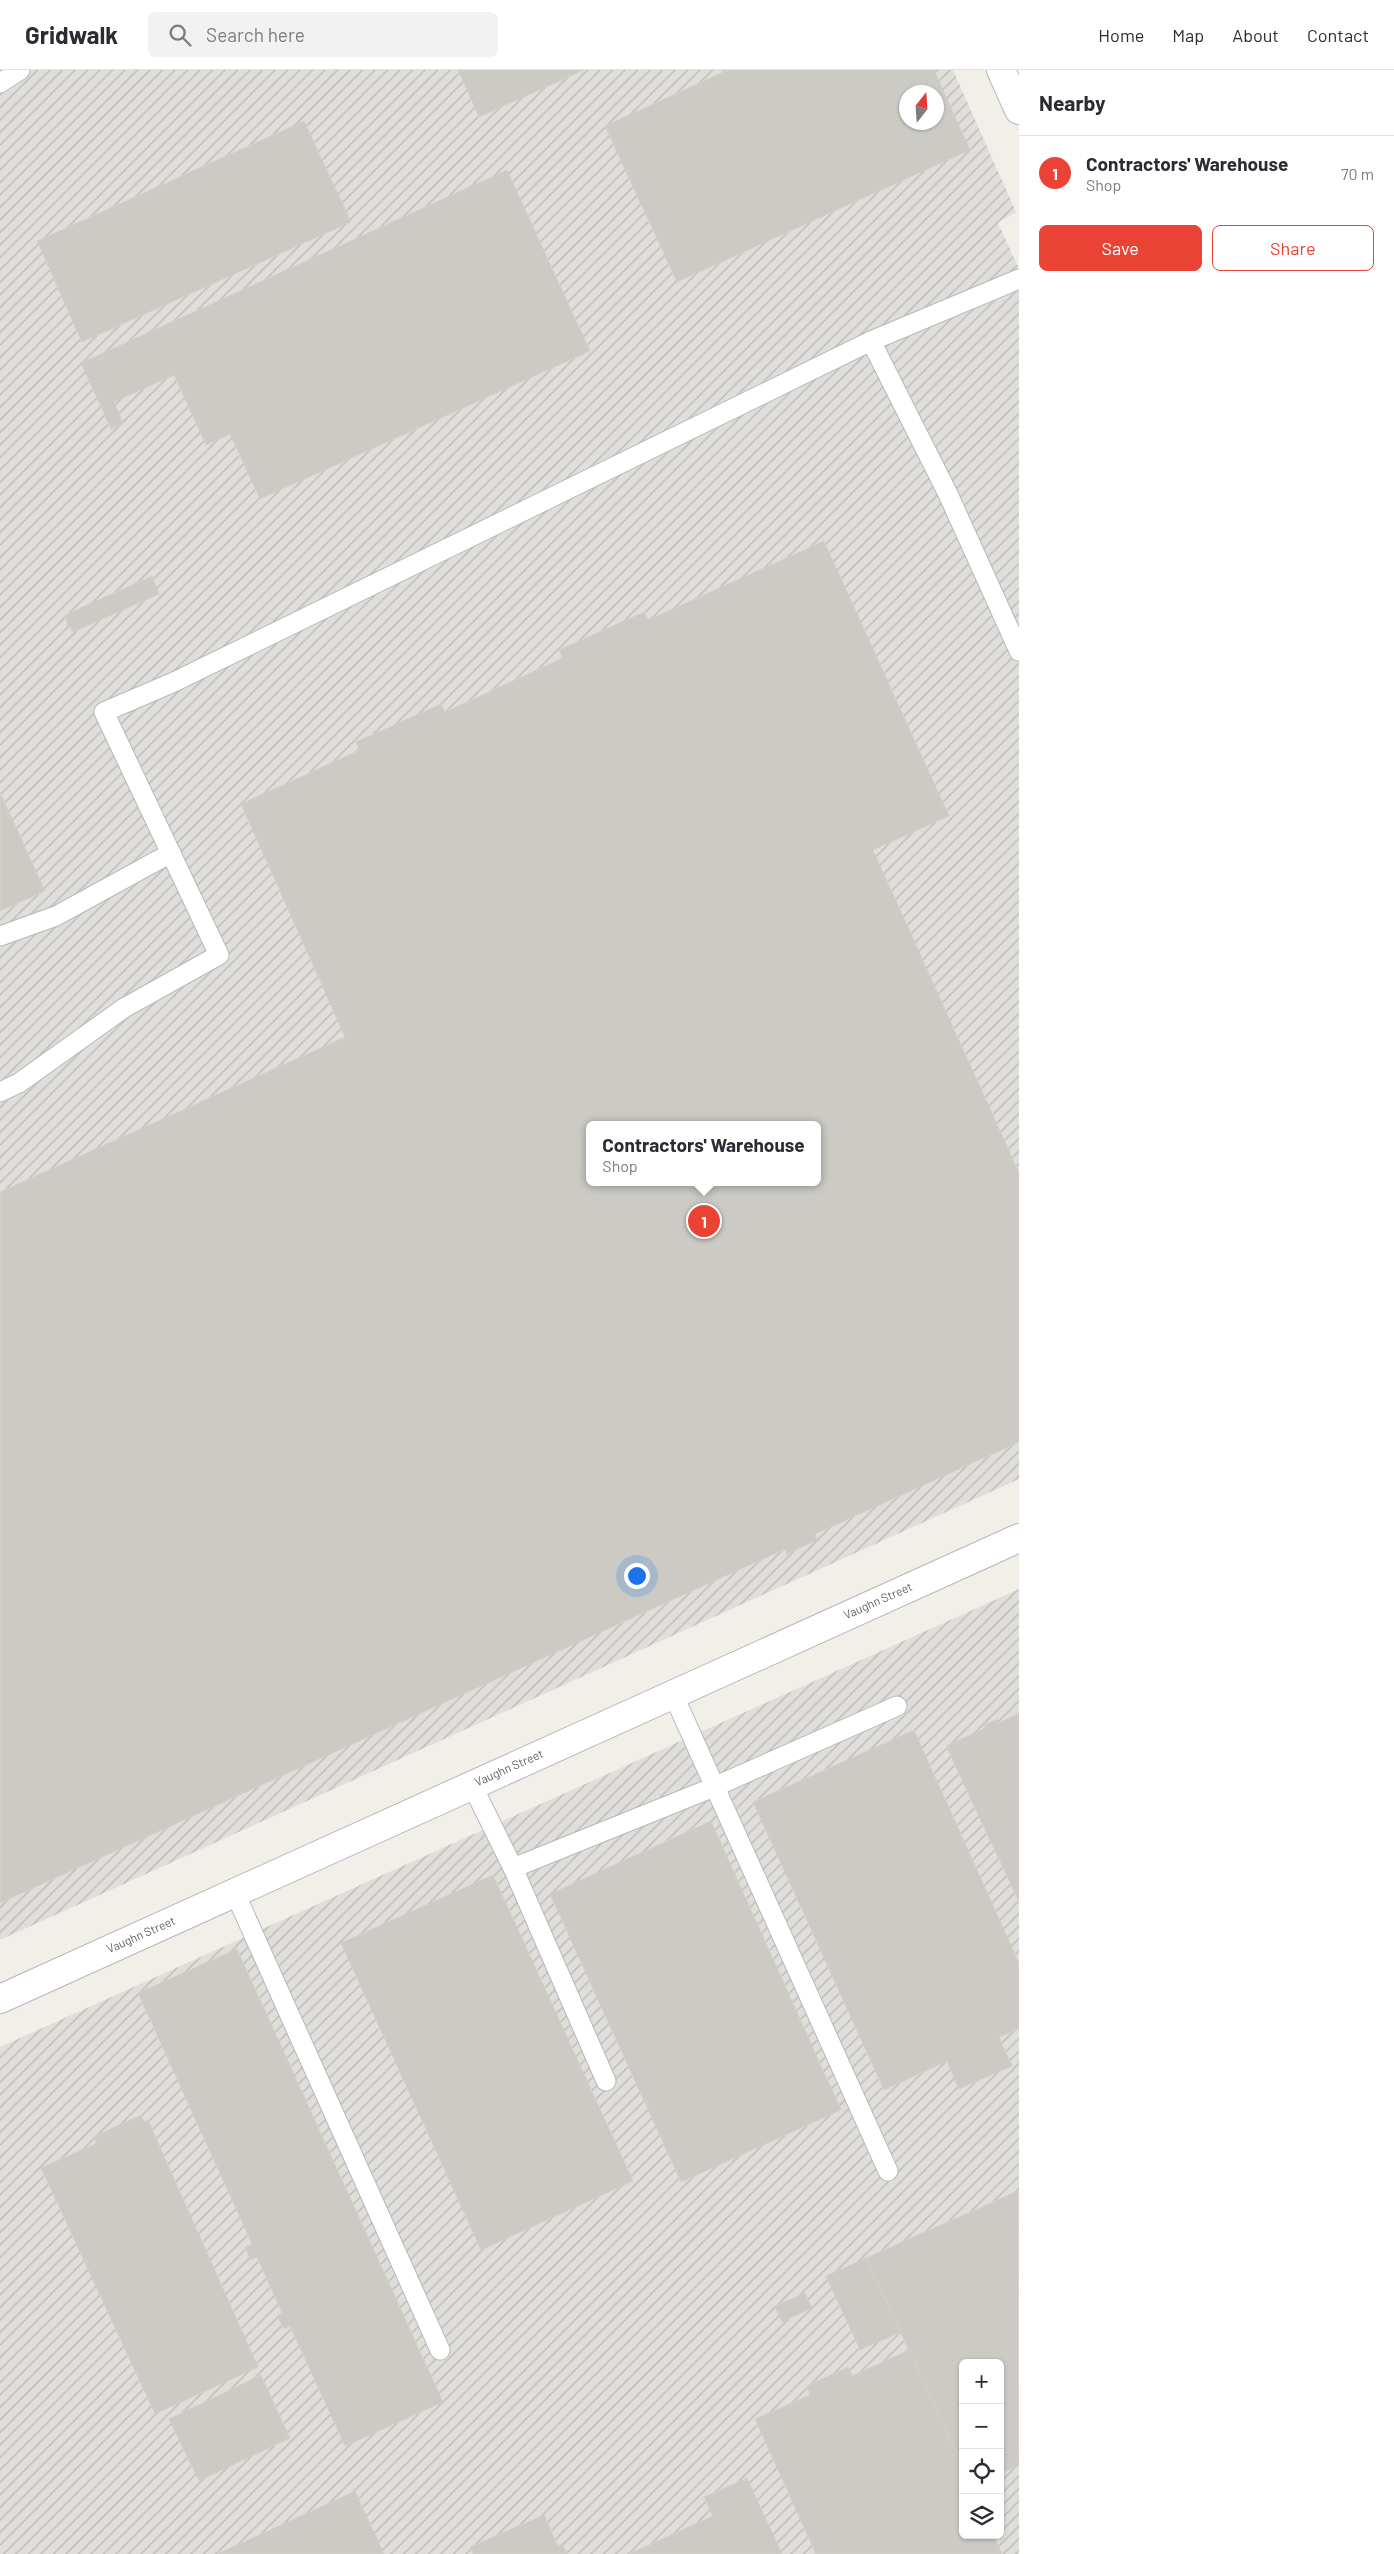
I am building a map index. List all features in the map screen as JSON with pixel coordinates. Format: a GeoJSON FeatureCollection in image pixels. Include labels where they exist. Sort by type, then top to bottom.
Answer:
{"type":"FeatureCollection","features":[{"type":"Feature","properties":{"kind":"street"},"geometry":{"type":"LineString","coordinates":[[1001,70],[1019,110]]}},
{"type":"Feature","properties":{"kind":"street","name":"Vaughn Street"},"geometry":{"type":"LineString","coordinates":[[0,1999],[1019,1538]]}},
{"type":"Feature","properties":{"kind":"lane"},"geometry":{"type":"LineString","coordinates":[[0,83],[20,70]]}},
{"type":"Feature","properties":{"kind":"lane"},"geometry":{"type":"LineString","coordinates":[[0,1092],[19,1082],[124,1008],[219,955],[104,712],[174,682],[871,341],[1019,279]]}},
{"type":"Feature","properties":{"kind":"lane"},"geometry":{"type":"LineString","coordinates":[[871,341],[948,494],[1019,651]]}},
{"type":"Feature","properties":{"kind":"lane"},"geometry":{"type":"LineString","coordinates":[[0,936],[56,916],[171,853]]}},
{"type":"Feature","properties":{"kind":"lane"},"geometry":{"type":"LineString","coordinates":[[673,1694],[888,2171]]}},
{"type":"Feature","properties":{"kind":"lane"},"geometry":{"type":"LineString","coordinates":[[513,1868],[714,1787],[897,1706]]}},
{"type":"Feature","properties":{"kind":"lane"},"geometry":{"type":"LineString","coordinates":[[472,1785],[513,1868],[606,2081]]}},
{"type":"Feature","properties":{"kind":"lane"},"geometry":{"type":"LineString","coordinates":[[235,1893],[440,2350]]}},
{"type":"Feature","properties":{"kind":"shaded area"},"geometry":{"type":"Polygon","coordinates":[[[0,70],[953,70],[1016,212],[998,223],[1019,269],[1019,1479],[0,1940],[0,70]]]}},
{"type":"Feature","properties":{"kind":"shaded area"},"geometry":{"type":"Polygon","coordinates":[[[1019,1589],[1019,2554],[0,2554],[0,2047],[1019,1589]]]}},
{"type":"Feature","properties":{"kind":"building"},"geometry":{"type":"Polygon","coordinates":[[[458,70],[584,70],[479,117],[458,70]]]}},
{"type":"Feature","properties":{"kind":"building"},"geometry":{"type":"Polygon","coordinates":[[[728,70],[934,70],[941,85],[899,85],[899,130],[944,130],[944,92],[970,150],[677,282],[605,126],[728,70]]]}},
{"type":"Feature","properties":{"kind":"building"},"geometry":{"type":"Polygon","coordinates":[[[304,121],[351,222],[82,342],[37,241],[304,121]]]}},
{"type":"Feature","properties":{"kind":"building"},"geometry":{"type":"Polygon","coordinates":[[[507,170],[590,351],[260,499],[230,434],[206,445],[174,375],[114,402],[123,424],[111,429],[81,363],[507,170]]]}},
{"type":"Feature","properties":{"kind":"building"},"geometry":{"type":"Polygon","coordinates":[[[824,541],[949,816],[873,850],[1019,1173],[1019,1442],[815,1534],[817,1540],[787,1554],[785,1549],[0,1903],[0,1192],[345,1037],[241,804],[360,750],[356,742],[441,704],[445,712],[563,658],[559,650],[644,612],[648,620],[824,541]]]}},
{"type":"Feature","properties":{"kind":"building"},"geometry":{"type":"Polygon","coordinates":[[[152,576],[159,594],[73,632],[70,626],[68,626],[65,615],[152,576]]]}},
{"type":"Feature","properties":{"kind":"building"},"geometry":{"type":"Polygon","coordinates":[[[0,792],[45,891],[0,911],[0,792]]]}},
{"type":"Feature","properties":{"kind":"building"},"geometry":{"type":"Polygon","coordinates":[[[1019,1713],[1019,1902],[946,1746],[985,1728],[984,1725],[997,1719],[999,1723],[1019,1713]]]}},
{"type":"Feature","properties":{"kind":"building"},"geometry":{"type":"Polygon","coordinates":[[[914,1730],[1019,1963],[1019,2029],[999,2037],[1012,2066],[959,2089],[947,2061],[884,2090],[753,1802],[914,1730]]]}},
{"type":"Feature","properties":{"kind":"building"},"geometry":{"type":"Polygon","coordinates":[[[711,1821],[841,2110],[681,2182],[550,1894],[711,1821]]]}},
{"type":"Feature","properties":{"kind":"building"},"geometry":{"type":"Polygon","coordinates":[[[493,1875],[633,2181],[481,2250],[341,1943],[493,1875]]]}},
{"type":"Feature","properties":{"kind":"building"},"geometry":{"type":"Polygon","coordinates":[[[237,1949],[443,2402],[345,2446],[290,2326],[284,2329],[277,2316],[282,2313],[257,2257],[251,2260],[245,2247],[252,2244],[138,1993],[237,1949]]]}},
{"type":"Feature","properties":{"kind":"building"},"geometry":{"type":"Polygon","coordinates":[[[141,2115],[144,2122],[148,2120],[258,2367],[155,2414],[41,2168],[97,2143],[93,2137],[141,2115]]]}},
{"type":"Feature","properties":{"kind":"building"},"geometry":{"type":"Polygon","coordinates":[[[1018,2191],[1019,2465],[1004,2472],[1004,2359],[959,2359],[959,2458],[866,2258],[1018,2191]]]}},
{"type":"Feature","properties":{"kind":"building"},"geometry":{"type":"Polygon","coordinates":[[[866,2258],[901,2332],[860,2350],[826,2276],[866,2258]]]}},
{"type":"Feature","properties":{"kind":"building"},"geometry":{"type":"Polygon","coordinates":[[[805,2293],[812,2308],[782,2322],[775,2306],[805,2293]]]}},
{"type":"Feature","properties":{"kind":"building"},"geometry":{"type":"Polygon","coordinates":[[[909,2350],[959,2458],[959,2539],[995,2539],[1002,2554],[816,2554],[755,2419],[810,2395],[807,2386],[848,2367],[852,2376],[909,2350]]]}},
{"type":"Feature","properties":{"kind":"building"},"geometry":{"type":"Polygon","coordinates":[[[261,2375],[290,2438],[199,2481],[169,2419],[261,2375]]]}},
{"type":"Feature","properties":{"kind":"building"},"geometry":{"type":"Polygon","coordinates":[[[747,2478],[782,2554],[629,2554],[713,2516],[704,2497],[747,2478]]]}},
{"type":"Feature","properties":{"kind":"building"},"geometry":{"type":"Polygon","coordinates":[[[355,2491],[384,2554],[217,2554],[323,2506],[355,2491]]]}},
{"type":"Feature","properties":{"kind":"building"},"geometry":{"type":"Polygon","coordinates":[[[544,2515],[558,2546],[562,2544],[567,2554],[473,2554],[470,2547],[544,2515]]]}},
{"type":"Feature","properties":{"kind":"place","name":"Contractors' Warehouse"},"geometry":{"type":"Point","coordinates":[704,1221]}}]}
